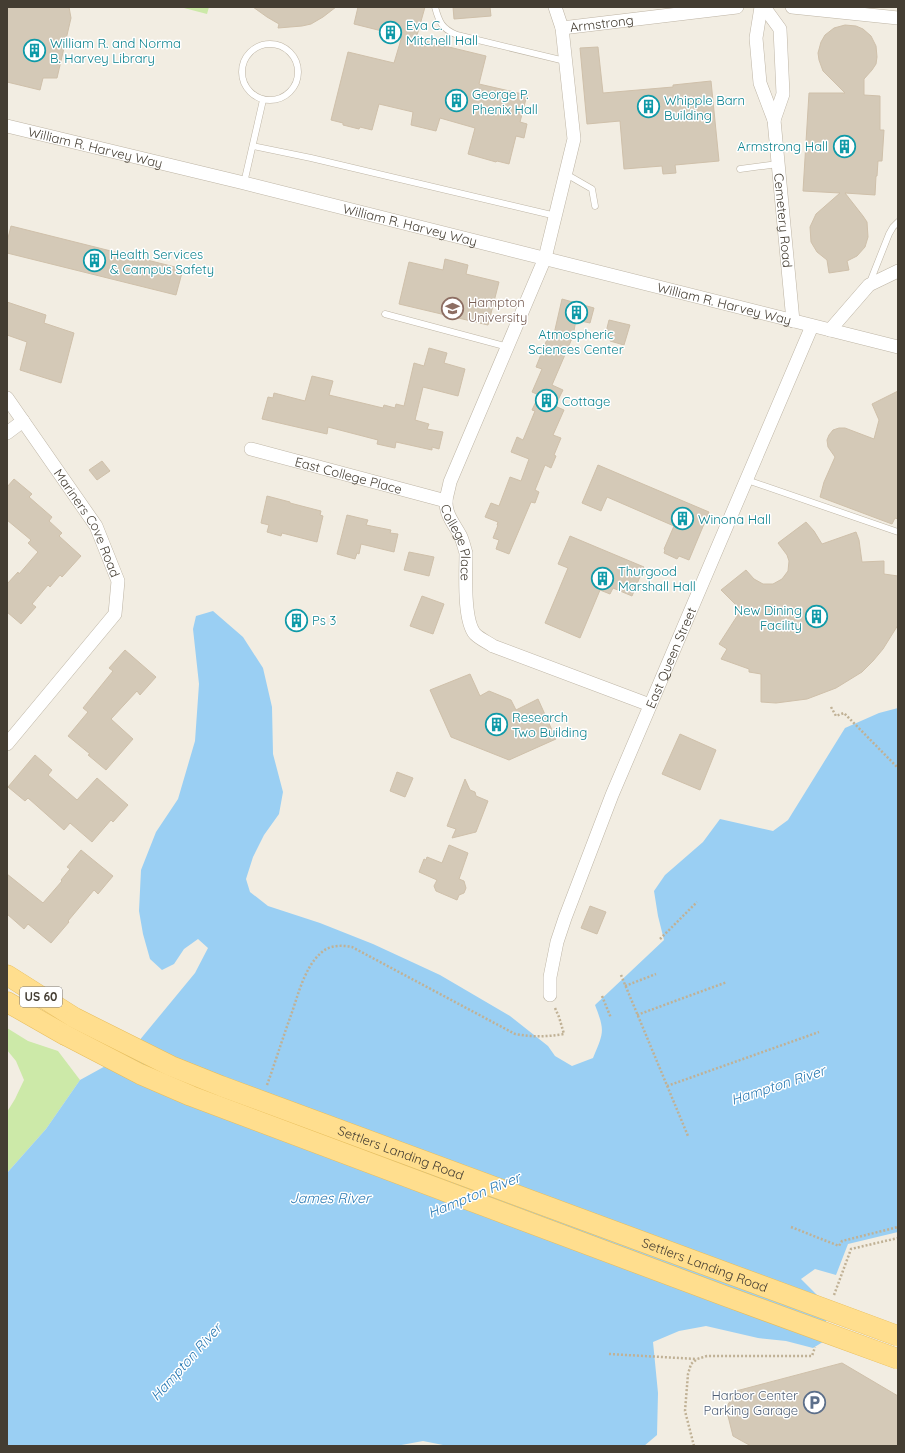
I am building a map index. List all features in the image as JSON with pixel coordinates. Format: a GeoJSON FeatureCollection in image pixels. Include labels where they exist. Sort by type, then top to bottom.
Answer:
{"type":"FeatureCollection","features":[{"type":"Feature","properties":{"kind":"main road","name":"Settlers Landing Road"},"geometry":{"type":"LineString","coordinates":[[7,975],[75,1018],[171,1066],[228,1089],[898,1336]]}},
{"type":"Feature","properties":{"kind":"main road","name":"Settlers Landing Road"},"geometry":{"type":"LineString","coordinates":[[7,1002],[65,1035],[140,1074],[191,1096],[898,1359]]}},
{"type":"Feature","properties":{"kind":"street","name":"College Place"},"geometry":{"type":"LineString","coordinates":[[555,7],[562,28],[574,139],[545,258],[450,482],[446,501],[448,516],[459,534],[464,547],[467,611],[474,633],[483,641],[493,646],[650,705]]}},
{"type":"Feature","properties":{"kind":"street","name":"Armstrong"},"geometry":{"type":"LineString","coordinates":[[562,28],[737,7]]}},
{"type":"Feature","properties":{"kind":"street","name":"Cemetery Road"},"geometry":{"type":"LineString","coordinates":[[763,7],[780,29],[783,94],[774,120]]}},
{"type":"Feature","properties":{"kind":"street","name":"Cemetery Road"},"geometry":{"type":"LineString","coordinates":[[763,7],[756,38],[760,83],[774,120],[793,321]]}},
{"type":"Feature","properties":{"kind":"street"},"geometry":{"type":"LineString","coordinates":[[792,7],[898,18]]}},
{"type":"Feature","properties":{"kind":"street","name":"William R. Harvey Way"},"geometry":{"type":"LineString","coordinates":[[7,126],[244,183],[898,347]]}},
{"type":"Feature","properties":{"kind":"street"},"geometry":{"type":"LineString","coordinates":[[830,330],[869,285],[898,271]]}},
{"type":"Feature","properties":{"kind":"street","name":"East Queen Street"},"geometry":{"type":"LineString","coordinates":[[550,995],[552,964],[557,942],[612,795],[812,326]]}},
{"type":"Feature","properties":{"kind":"street","name":"Mariners Cove Road"},"geometry":{"type":"LineString","coordinates":[[7,398],[96,526],[118,581],[115,614],[7,744]]}},
{"type":"Feature","properties":{"kind":"street"},"geometry":{"type":"LineString","coordinates":[[7,433],[23,421]]}},
{"type":"Feature","properties":{"kind":"street","name":"East College Place"},"geometry":{"type":"LineString","coordinates":[[250,448],[446,501]]}},
{"type":"Feature","properties":{"kind":"lane"},"geometry":{"type":"LineString","coordinates":[[435,7],[441,24],[448,31],[565,61]]}},
{"type":"Feature","properties":{"kind":"lane"},"geometry":{"type":"LineString","coordinates":[[264,44],[272,44],[280,46],[293,55],[297,62],[297,79],[294,88],[288,94],[281,98],[264,100],[255,96],[244,84],[242,67],[250,52],[264,44]]}},
{"type":"Feature","properties":{"kind":"lane"},"geometry":{"type":"LineString","coordinates":[[244,183],[264,100]]}},
{"type":"Feature","properties":{"kind":"lane"},"geometry":{"type":"LineString","coordinates":[[253,146],[311,158],[556,216]]}},
{"type":"Feature","properties":{"kind":"lane"},"geometry":{"type":"LineString","coordinates":[[740,169],[778,164]]}},
{"type":"Feature","properties":{"kind":"lane"},"geometry":{"type":"LineString","coordinates":[[566,174],[592,189],[595,206]]}},
{"type":"Feature","properties":{"kind":"lane"},"geometry":{"type":"LineString","coordinates":[[869,285],[889,234],[898,222]]}},
{"type":"Feature","properties":{"kind":"lane"},"geometry":{"type":"LineString","coordinates":[[385,314],[508,347]]}},
{"type":"Feature","properties":{"kind":"lane"},"geometry":{"type":"LineString","coordinates":[[747,480],[898,532]]}},
{"type":"Feature","properties":{"kind":"path"},"geometry":{"type":"LineString","coordinates":[[831,707],[836,716],[844,713],[898,768]]}},
{"type":"Feature","properties":{"kind":"path"},"geometry":{"type":"LineString","coordinates":[[660,939],[697,902]]}},
{"type":"Feature","properties":{"kind":"path"},"geometry":{"type":"LineString","coordinates":[[266,1088],[309,967],[323,951],[342,945],[352,947],[515,1034],[548,1037],[564,1034],[550,995]]}},
{"type":"Feature","properties":{"kind":"path"},"geometry":{"type":"LineString","coordinates":[[625,986],[656,974]]}},
{"type":"Feature","properties":{"kind":"path"},"geometry":{"type":"LineString","coordinates":[[621,975],[688,1136]]}},
{"type":"Feature","properties":{"kind":"path"},"geometry":{"type":"LineString","coordinates":[[637,1015],[727,982]]}},
{"type":"Feature","properties":{"kind":"path"},"geometry":{"type":"LineString","coordinates":[[602,996],[611,1018]]}},
{"type":"Feature","properties":{"kind":"path"},"geometry":{"type":"LineString","coordinates":[[667,1086],[819,1032]]}},
{"type":"Feature","properties":{"kind":"path"},"geometry":{"type":"LineString","coordinates":[[791,1227],[840,1246],[842,1241],[898,1227]]}},
{"type":"Feature","properties":{"kind":"path"},"geometry":{"type":"LineString","coordinates":[[833,1299],[851,1249],[898,1238]]}},
{"type":"Feature","properties":{"kind":"path"},"geometry":{"type":"LineString","coordinates":[[609,1354],[697,1359],[707,1356],[812,1356],[817,1341]]}},
{"type":"Feature","properties":{"kind":"path"},"geometry":{"type":"LineString","coordinates":[[694,1446],[685,1411],[688,1374],[691,1364],[697,1359]]}},
{"type":"Feature","properties":{"kind":"green space"},"geometry":{"type":"Polygon","coordinates":[[[184,7],[209,7],[207,14],[184,7]]]}},
{"type":"Feature","properties":{"kind":"green space"},"geometry":{"type":"Polygon","coordinates":[[[7,1028],[28,1041],[58,1051],[80,1080],[46,1129],[7,1173],[7,1112],[24,1080],[16,1061],[7,1050],[7,1028]]]}},
{"type":"Feature","properties":{"kind":"water","name":"James River"},"geometry":{"type":"Polygon","coordinates":[[[213,611],[243,637],[263,668],[272,707],[273,754],[283,792],[279,814],[264,835],[253,857],[246,879],[250,892],[268,906],[320,923],[373,944],[440,975],[510,1016],[548,1046],[555,1056],[572,1066],[593,1058],[601,1037],[602,1026],[595,1005],[664,940],[654,891],[665,875],[703,842],[720,819],[773,831],[788,820],[845,728],[879,713],[898,708],[898,1232],[848,1244],[836,1275],[815,1269],[801,1279],[820,1298],[827,1325],[826,1340],[813,1348],[786,1341],[758,1338],[706,1326],[679,1331],[653,1342],[658,1393],[657,1435],[644,1446],[448,1446],[423,1441],[396,1446],[7,1446],[7,1173],[46,1129],[80,1080],[129,1053],[195,973],[208,948],[198,939],[184,949],[174,964],[162,970],[150,959],[143,934],[139,911],[141,870],[156,832],[178,799],[195,741],[199,684],[193,629],[196,616],[213,611]]]}},
{"type":"Feature","properties":{"kind":"building","name":"William R. and Norma B. Harvey Library"},"geometry":{"type":"Polygon","coordinates":[[[7,7],[69,7],[71,18],[57,78],[43,78],[40,90],[7,82],[7,7]]]}},
{"type":"Feature","properties":{"kind":"building"},"geometry":{"type":"Polygon","coordinates":[[[253,7],[336,7],[311,24],[278,28],[279,24],[253,7]]]}},
{"type":"Feature","properties":{"kind":"building","name":"George P. Phenix Hall"},"geometry":{"type":"Polygon","coordinates":[[[358,7],[425,7],[416,39],[486,56],[479,84],[527,95],[520,122],[527,124],[524,138],[516,136],[509,164],[468,154],[475,128],[440,118],[436,131],[411,125],[413,112],[379,104],[372,130],[360,127],[359,129],[331,120],[348,52],[394,63],[402,36],[354,24],[358,7]]]}},
{"type":"Feature","properties":{"kind":"building"},"geometry":{"type":"Polygon","coordinates":[[[453,7],[490,7],[491,16],[454,19],[453,7]]]}},
{"type":"Feature","properties":{"kind":"building","name":"Armstrong Hall"},"geometry":{"type":"Polygon","coordinates":[[[845,25],[856,26],[863,29],[871,36],[876,46],[876,64],[864,79],[864,95],[880,96],[880,130],[884,130],[882,161],[878,161],[875,195],[845,193],[867,222],[868,237],[865,247],[857,256],[847,261],[849,270],[829,273],[827,260],[817,252],[811,242],[810,227],[816,214],[840,193],[803,191],[809,93],[845,93],[823,71],[818,53],[825,35],[834,28],[845,25]]]}},
{"type":"Feature","properties":{"kind":"building","name":"Whipple Barn Building"},"geometry":{"type":"Polygon","coordinates":[[[598,47],[603,93],[673,87],[673,85],[711,81],[719,161],[675,165],[676,173],[663,174],[662,166],[624,169],[620,121],[587,124],[580,48],[598,47]]]}},
{"type":"Feature","properties":{"kind":"building","name":"Health Services & Campus Safety"},"geometry":{"type":"Polygon","coordinates":[[[11,226],[183,269],[176,295],[7,253],[7,242],[11,226]]]}},
{"type":"Feature","properties":{"kind":"building"},"geometry":{"type":"Polygon","coordinates":[[[445,259],[468,265],[466,274],[499,282],[488,325],[399,304],[409,262],[443,270],[445,259]]]}},
{"type":"Feature","properties":{"kind":"building"},"geometry":{"type":"Polygon","coordinates":[[[562,299],[594,308],[590,323],[576,320],[573,336],[552,385],[563,390],[555,406],[564,410],[553,435],[561,438],[554,455],[556,456],[551,468],[545,465],[535,490],[539,492],[535,503],[531,502],[509,554],[496,549],[499,540],[493,538],[498,522],[485,517],[491,503],[499,506],[510,477],[521,481],[529,459],[511,452],[517,437],[523,440],[535,411],[532,410],[539,395],[532,392],[542,369],[536,367],[550,332],[554,334],[562,299]]]}},
{"type":"Feature","properties":{"kind":"building"},"geometry":{"type":"Polygon","coordinates":[[[7,302],[46,315],[44,323],[74,333],[61,383],[20,370],[27,342],[7,335],[7,302]]]}},
{"type":"Feature","properties":{"kind":"building"},"geometry":{"type":"Polygon","coordinates":[[[609,320],[630,325],[624,345],[610,341],[611,337],[605,336],[609,320]]]}},
{"type":"Feature","properties":{"kind":"building"},"geometry":{"type":"Polygon","coordinates":[[[429,348],[447,353],[444,363],[465,369],[458,396],[423,387],[415,420],[429,424],[427,429],[443,432],[439,449],[432,447],[432,450],[396,442],[395,448],[377,444],[378,440],[328,427],[327,434],[262,419],[268,397],[273,398],[274,393],[305,401],[312,376],[333,381],[329,395],[383,408],[384,405],[395,408],[396,404],[404,406],[414,363],[424,366],[429,348]]]}},
{"type":"Feature","properties":{"kind":"building"},"geometry":{"type":"Polygon","coordinates":[[[898,391],[898,519],[895,518],[892,524],[820,497],[824,482],[835,457],[828,447],[827,440],[829,435],[833,430],[845,428],[874,439],[879,420],[872,404],[898,391]]]}},
{"type":"Feature","properties":{"kind":"building"},"geometry":{"type":"Polygon","coordinates":[[[102,461],[110,471],[97,480],[89,470],[102,461]]]}},
{"type":"Feature","properties":{"kind":"building","name":"Winona Hall"},"geometry":{"type":"Polygon","coordinates":[[[598,465],[709,512],[689,560],[679,556],[677,559],[664,553],[664,549],[674,526],[607,497],[601,511],[582,503],[598,465]]]}},
{"type":"Feature","properties":{"kind":"building"},"geometry":{"type":"Polygon","coordinates":[[[14,479],[32,494],[29,497],[52,517],[49,521],[62,533],[59,536],[81,556],[62,577],[60,575],[50,587],[48,585],[32,604],[36,607],[21,624],[7,612],[7,584],[18,572],[19,574],[38,552],[28,543],[31,540],[7,520],[7,487],[14,479]]]}},
{"type":"Feature","properties":{"kind":"building"},"geometry":{"type":"Polygon","coordinates":[[[267,496],[321,511],[320,515],[323,516],[317,542],[282,533],[281,536],[267,532],[269,525],[261,523],[267,496]]]}},
{"type":"Feature","properties":{"kind":"building"},"geometry":{"type":"Polygon","coordinates":[[[347,515],[368,520],[366,525],[391,530],[390,533],[398,534],[394,552],[361,544],[359,554],[357,553],[355,559],[337,554],[347,515]]]}},
{"type":"Feature","properties":{"kind":"building","name":"New Dining Facility"},"geometry":{"type":"Polygon","coordinates":[[[806,522],[822,544],[856,532],[859,540],[862,562],[884,561],[884,574],[898,576],[898,625],[883,649],[873,661],[862,672],[836,688],[807,699],[776,703],[761,702],[761,674],[749,672],[749,669],[721,659],[727,649],[719,644],[741,610],[721,590],[746,570],[754,579],[763,584],[773,584],[782,579],[788,571],[789,561],[787,555],[778,543],[806,522]]]}},
{"type":"Feature","properties":{"kind":"building","name":"Thurgood Marshall Hall"},"geometry":{"type":"Polygon","coordinates":[[[570,536],[644,567],[632,596],[613,588],[610,594],[600,590],[580,638],[545,623],[568,568],[558,564],[570,536]]]}},
{"type":"Feature","properties":{"kind":"building"},"geometry":{"type":"Polygon","coordinates":[[[409,552],[434,557],[429,576],[404,570],[409,552]]]}},
{"type":"Feature","properties":{"kind":"building"},"geometry":{"type":"Polygon","coordinates":[[[422,596],[444,604],[433,634],[410,626],[422,596]]]}},
{"type":"Feature","properties":{"kind":"building"},"geometry":{"type":"Polygon","coordinates":[[[125,650],[156,677],[140,695],[137,691],[111,719],[133,739],[106,770],[88,755],[90,754],[68,736],[88,712],[83,708],[113,671],[109,668],[125,650]]]}},
{"type":"Feature","properties":{"kind":"building","name":"Research Two Building"},"geometry":{"type":"Polygon","coordinates":[[[470,674],[480,696],[489,691],[511,700],[516,710],[538,699],[556,739],[509,760],[451,737],[430,690],[470,674]]]}},
{"type":"Feature","properties":{"kind":"building"},"geometry":{"type":"Polygon","coordinates":[[[680,734],[716,750],[700,790],[662,774],[680,734]]]}},
{"type":"Feature","properties":{"kind":"building"},"geometry":{"type":"Polygon","coordinates":[[[35,755],[52,770],[48,775],[77,800],[97,778],[128,805],[113,822],[111,820],[92,842],[70,823],[64,830],[28,798],[25,801],[8,787],[35,755]]]}},
{"type":"Feature","properties":{"kind":"building"},"geometry":{"type":"Polygon","coordinates":[[[397,772],[413,778],[405,797],[390,791],[397,772]]]}},
{"type":"Feature","properties":{"kind":"building"},"geometry":{"type":"Polygon","coordinates":[[[465,779],[470,790],[475,792],[476,796],[488,801],[476,832],[452,838],[456,829],[447,826],[465,779]]]}},
{"type":"Feature","properties":{"kind":"building"},"geometry":{"type":"Polygon","coordinates":[[[449,845],[468,853],[459,879],[464,881],[466,888],[464,893],[459,895],[457,900],[436,891],[434,886],[437,880],[419,872],[424,859],[426,860],[427,857],[442,863],[449,845]]]}},
{"type":"Feature","properties":{"kind":"building"},"geometry":{"type":"Polygon","coordinates":[[[81,850],[113,876],[98,894],[94,890],[51,943],[28,924],[24,929],[7,914],[7,874],[43,903],[62,881],[61,880],[70,869],[67,867],[81,850]]]}},
{"type":"Feature","properties":{"kind":"building"},"geometry":{"type":"Polygon","coordinates":[[[590,906],[606,912],[597,934],[581,928],[590,906]]]}},
{"type":"Feature","properties":{"kind":"building","name":"Harbor Center Parking Garage"},"geometry":{"type":"Polygon","coordinates":[[[842,1363],[898,1396],[898,1446],[751,1446],[733,1436],[726,1408],[736,1391],[842,1363]]]}},
{"type":"Feature","properties":{"kind":"place","name":"Eva C. Mitchell Hall"},"geometry":{"type":"Point","coordinates":[391,32]}},
{"type":"Feature","properties":{"kind":"place","name":"William R. and Norma B. Harvey Library"},"geometry":{"type":"Point","coordinates":[35,50]}},
{"type":"Feature","properties":{"kind":"place","name":"George P. Phenix Hall"},"geometry":{"type":"Point","coordinates":[456,101]}},
{"type":"Feature","properties":{"kind":"place","name":"Whipple Barn Building"},"geometry":{"type":"Point","coordinates":[649,107]}},
{"type":"Feature","properties":{"kind":"place","name":"Armstrong Hall"},"geometry":{"type":"Point","coordinates":[844,146]}},
{"type":"Feature","properties":{"kind":"place","name":"Health Services & Campus Safety"},"geometry":{"type":"Point","coordinates":[95,261]}},
{"type":"Feature","properties":{"kind":"place","name":"Hampton University"},"geometry":{"type":"Point","coordinates":[452,309]}},
{"type":"Feature","properties":{"kind":"place","name":"Atmospheric Sciences Center"},"geometry":{"type":"Point","coordinates":[576,312]}},
{"type":"Feature","properties":{"kind":"place","name":"Cottage"},"geometry":{"type":"Point","coordinates":[547,401]}},
{"type":"Feature","properties":{"kind":"place","name":"Winona Hall"},"geometry":{"type":"Point","coordinates":[682,519]}},
{"type":"Feature","properties":{"kind":"place","name":"Thurgood Marshall Hall"},"geometry":{"type":"Point","coordinates":[602,578]}},
{"type":"Feature","properties":{"kind":"place","name":"New Dining Facility"},"geometry":{"type":"Point","coordinates":[817,617]}},
{"type":"Feature","properties":{"kind":"place","name":"Ps 3"},"geometry":{"type":"Point","coordinates":[297,620]}},
{"type":"Feature","properties":{"kind":"place","name":"Research Two Building"},"geometry":{"type":"Point","coordinates":[497,724]}},
{"type":"Feature","properties":{"kind":"place","name":"Harbor Center Parking Garage"},"geometry":{"type":"Point","coordinates":[814,1402]}},
{"type":"Feature","properties":{"kind":"water label","name":"Hampton River"},"geometry":{"type":"Point","coordinates":[778,1085]}},
{"type":"Feature","properties":{"kind":"water label","name":"Hampton River"},"geometry":{"type":"Point","coordinates":[474,1195]}},
{"type":"Feature","properties":{"kind":"water label","name":"Hampton River"},"geometry":{"type":"Point","coordinates":[186,1362]}}]}
